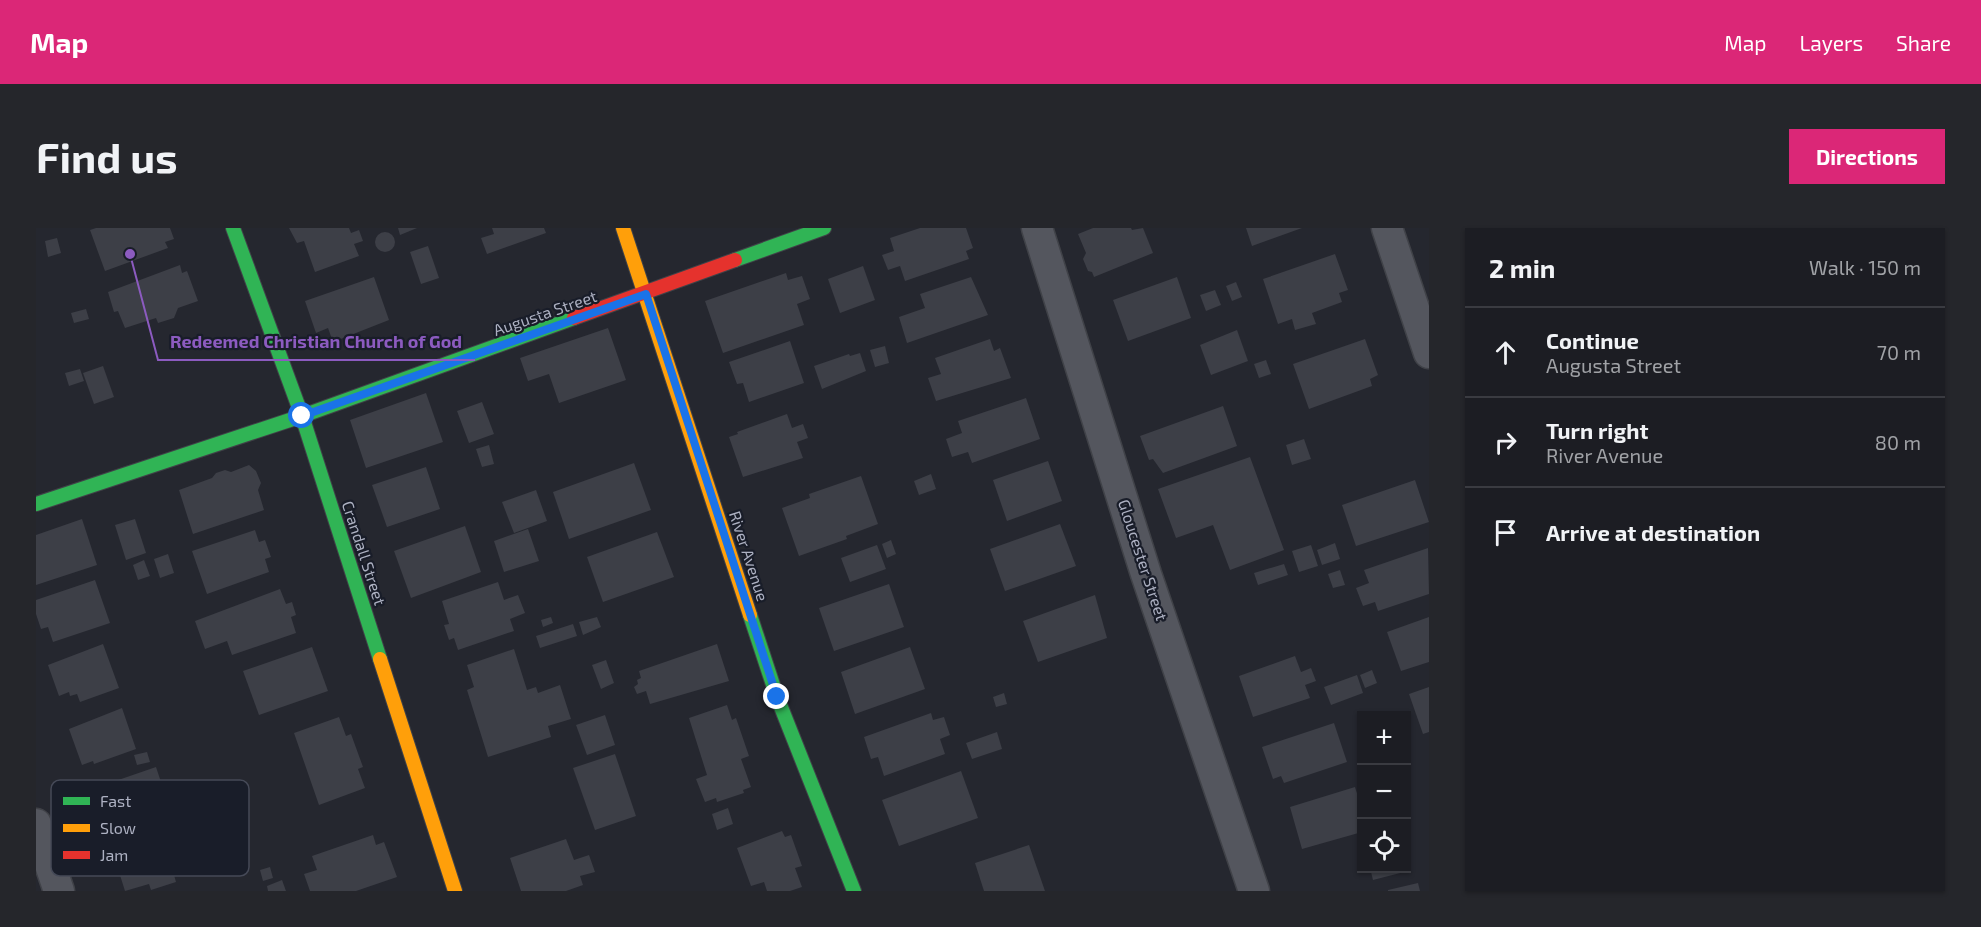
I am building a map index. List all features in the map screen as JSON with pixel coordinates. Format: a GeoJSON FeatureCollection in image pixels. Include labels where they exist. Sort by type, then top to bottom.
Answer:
{"type":"FeatureCollection","features":[{"type":"Feature","properties":{"kind":"street","name":"Crandall Street"},"geometry":{"type":"LineString","coordinates":[[233,228],[302,416],[455,891]]}},
{"type":"Feature","properties":{"kind":"street","name":"River Avenue"},"geometry":{"type":"LineString","coordinates":[[623,228],[777,697],[855,891]]}},
{"type":"Feature","properties":{"kind":"street","name":"Augusta Street"},"geometry":{"type":"LineString","coordinates":[[36,504],[302,416],[824,228]]}},
{"type":"Feature","properties":{"kind":"street","name":"Gloucester Street"},"geometry":{"type":"LineString","coordinates":[[1036,228],[1146,574],[1254,891]]}},
{"type":"Feature","properties":{"kind":"street"},"geometry":{"type":"LineString","coordinates":[[1387,228],[1429,353]]}},
{"type":"Feature","properties":{"kind":"street"},"geometry":{"type":"LineString","coordinates":[[36,824],[51,870]]}},
{"type":"Feature","properties":{"kind":"street"},"geometry":{"type":"LineString","coordinates":[[53,876],[58,891]]}},
{"type":"Feature","properties":{"kind":"building"},"geometry":{"type":"Polygon","coordinates":[[[96,228],[170,228],[174,239],[165,242],[168,248],[105,271],[90,230],[96,228]]]}},
{"type":"Feature","properties":{"kind":"building"},"geometry":{"type":"Polygon","coordinates":[[[289,228],[349,228],[351,233],[359,230],[363,241],[354,244],[359,256],[315,272],[304,241],[297,243],[289,228]]]}},
{"type":"Feature","properties":{"kind":"building"},"geometry":{"type":"Polygon","coordinates":[[[398,228],[417,228],[400,235],[398,228]]]}},
{"type":"Feature","properties":{"kind":"building"},"geometry":{"type":"Polygon","coordinates":[[[492,228],[544,228],[546,233],[487,254],[481,238],[494,234],[492,228]]]}},
{"type":"Feature","properties":{"kind":"building"},"geometry":{"type":"Polygon","coordinates":[[[920,228],[966,228],[973,248],[966,251],[969,259],[905,281],[900,266],[888,270],[882,255],[894,251],[890,238],[920,228]]]}},
{"type":"Feature","properties":{"kind":"building"},"geometry":{"type":"Polygon","coordinates":[[[1093,228],[1131,228],[1132,230],[1143,228],[1153,253],[1094,277],[1092,272],[1088,271],[1083,259],[1086,253],[1078,234],[1093,228]]]}},
{"type":"Feature","properties":{"kind":"building"},"geometry":{"type":"Polygon","coordinates":[[[1246,228],[1302,228],[1252,246],[1246,228]]]}},
{"type":"Feature","properties":{"kind":"building"},"geometry":{"type":"Polygon","coordinates":[[[385,232],[392,235],[395,242],[392,249],[385,252],[378,249],[375,242],[378,235],[385,232]]]}},
{"type":"Feature","properties":{"kind":"building"},"geometry":{"type":"Polygon","coordinates":[[[57,238],[61,253],[48,257],[45,241],[57,238]]]}},
{"type":"Feature","properties":{"kind":"building"},"geometry":{"type":"Polygon","coordinates":[[[428,246],[439,278],[421,284],[410,252],[428,246]]]}},
{"type":"Feature","properties":{"kind":"building"},"geometry":{"type":"Polygon","coordinates":[[[1335,254],[1348,290],[1339,293],[1342,302],[1312,313],[1316,324],[1295,330],[1292,319],[1278,324],[1263,279],[1335,254]]]}},
{"type":"Feature","properties":{"kind":"building"},"geometry":{"type":"Polygon","coordinates":[[[180,265],[182,273],[187,271],[198,301],[178,308],[174,318],[158,323],[156,318],[125,328],[118,311],[114,312],[108,292],[180,265]]]}},
{"type":"Feature","properties":{"kind":"building"},"geometry":{"type":"Polygon","coordinates":[[[863,266],[875,300],[840,313],[828,279],[863,266]]]}},
{"type":"Feature","properties":{"kind":"building"},"geometry":{"type":"Polygon","coordinates":[[[786,273],[788,280],[802,276],[810,299],[797,304],[804,325],[723,353],[705,301],[786,273]]]}},
{"type":"Feature","properties":{"kind":"building"},"geometry":{"type":"Polygon","coordinates":[[[374,277],[389,320],[333,342],[328,328],[316,333],[305,301],[374,277]]]}},
{"type":"Feature","properties":{"kind":"building"},"geometry":{"type":"Polygon","coordinates":[[[971,277],[988,315],[907,343],[899,317],[925,308],[920,294],[971,277]]]}},
{"type":"Feature","properties":{"kind":"building"},"geometry":{"type":"Polygon","coordinates":[[[1177,277],[1191,318],[1128,341],[1113,300],[1177,277]]]}},
{"type":"Feature","properties":{"kind":"building"},"geometry":{"type":"Polygon","coordinates":[[[1236,282],[1242,297],[1232,301],[1226,286],[1236,282]]]}},
{"type":"Feature","properties":{"kind":"building"},"geometry":{"type":"Polygon","coordinates":[[[1215,290],[1221,305],[1206,311],[1200,295],[1215,290]]]}},
{"type":"Feature","properties":{"kind":"building"},"geometry":{"type":"Polygon","coordinates":[[[86,309],[89,319],[74,323],[71,313],[86,309]]]}},
{"type":"Feature","properties":{"kind":"building"},"geometry":{"type":"Polygon","coordinates":[[[608,328],[626,380],[559,403],[549,374],[528,381],[520,358],[608,328]]]}},
{"type":"Feature","properties":{"kind":"building"},"geometry":{"type":"Polygon","coordinates":[[[1237,330],[1248,361],[1211,375],[1200,345],[1237,330]]]}},
{"type":"Feature","properties":{"kind":"building"},"geometry":{"type":"Polygon","coordinates":[[[990,339],[994,351],[1000,348],[1011,378],[936,401],[928,378],[941,374],[935,358],[990,339]]]}},
{"type":"Feature","properties":{"kind":"building"},"geometry":{"type":"Polygon","coordinates":[[[1365,339],[1378,375],[1370,379],[1372,386],[1309,409],[1293,364],[1365,339]]]}},
{"type":"Feature","properties":{"kind":"building"},"geometry":{"type":"Polygon","coordinates":[[[790,341],[804,383],[749,402],[743,383],[737,384],[729,362],[790,341]]]}},
{"type":"Feature","properties":{"kind":"building"},"geometry":{"type":"Polygon","coordinates":[[[885,346],[889,363],[875,367],[870,350],[885,346]]]}},
{"type":"Feature","properties":{"kind":"building"},"geometry":{"type":"Polygon","coordinates":[[[860,353],[866,371],[822,389],[814,366],[849,354],[850,356],[860,353]]]}},
{"type":"Feature","properties":{"kind":"building"},"geometry":{"type":"Polygon","coordinates":[[[1266,360],[1271,374],[1259,378],[1254,364],[1266,360]]]}},
{"type":"Feature","properties":{"kind":"building"},"geometry":{"type":"Polygon","coordinates":[[[103,366],[114,397],[94,404],[83,373],[103,366]]]}},
{"type":"Feature","properties":{"kind":"building"},"geometry":{"type":"Polygon","coordinates":[[[80,369],[84,381],[69,386],[65,373],[80,369]]]}},
{"type":"Feature","properties":{"kind":"building"},"geometry":{"type":"Polygon","coordinates":[[[426,393],[443,442],[366,468],[350,420],[426,393]]]}},
{"type":"Feature","properties":{"kind":"building"},"geometry":{"type":"Polygon","coordinates":[[[1026,398],[1040,439],[972,463],[968,452],[952,457],[946,439],[962,433],[958,421],[1026,398]]]}},
{"type":"Feature","properties":{"kind":"building"},"geometry":{"type":"Polygon","coordinates":[[[482,402],[494,434],[469,443],[457,411],[482,402]]]}},
{"type":"Feature","properties":{"kind":"building"},"geometry":{"type":"Polygon","coordinates":[[[1223,406],[1237,446],[1163,473],[1153,459],[1149,460],[1140,436],[1223,406]]]}},
{"type":"Feature","properties":{"kind":"building"},"geometry":{"type":"Polygon","coordinates":[[[787,414],[792,428],[803,424],[808,438],[797,442],[803,458],[743,477],[729,437],[787,414]]]}},
{"type":"Feature","properties":{"kind":"building"},"geometry":{"type":"Polygon","coordinates":[[[1304,439],[1311,459],[1292,465],[1286,445],[1304,439]]]}},
{"type":"Feature","properties":{"kind":"building"},"geometry":{"type":"Polygon","coordinates":[[[489,445],[494,464],[482,467],[476,449],[489,445]]]}},
{"type":"Feature","properties":{"kind":"building"},"geometry":{"type":"Polygon","coordinates":[[[1250,457],[1284,550],[1230,570],[1213,525],[1176,538],[1158,489],[1250,457]]]}},
{"type":"Feature","properties":{"kind":"building"},"geometry":{"type":"Polygon","coordinates":[[[1048,461],[1062,501],[1007,521],[993,480],[1048,461]]]}},
{"type":"Feature","properties":{"kind":"building"},"geometry":{"type":"Polygon","coordinates":[[[634,463],[651,510],[569,539],[553,492],[634,463]]]}},
{"type":"Feature","properties":{"kind":"building"},"geometry":{"type":"Polygon","coordinates":[[[249,465],[256,471],[261,483],[258,490],[264,510],[193,534],[179,490],[212,478],[216,473],[225,470],[231,472],[249,465]]]}},
{"type":"Feature","properties":{"kind":"building"},"geometry":{"type":"Polygon","coordinates":[[[426,467],[440,509],[387,527],[372,485],[426,467]]]}},
{"type":"Feature","properties":{"kind":"building"},"geometry":{"type":"Polygon","coordinates":[[[931,474],[936,489],[919,495],[914,481],[931,474]]]}},
{"type":"Feature","properties":{"kind":"building"},"geometry":{"type":"Polygon","coordinates":[[[861,476],[878,524],[846,536],[847,539],[799,556],[782,508],[810,498],[809,494],[861,476]]]}},
{"type":"Feature","properties":{"kind":"building"},"geometry":{"type":"Polygon","coordinates":[[[1415,480],[1429,522],[1356,546],[1342,505],[1415,480]]]}},
{"type":"Feature","properties":{"kind":"building"},"geometry":{"type":"Polygon","coordinates":[[[536,490],[547,521],[514,533],[502,502],[536,490]]]}},
{"type":"Feature","properties":{"kind":"building"},"geometry":{"type":"Polygon","coordinates":[[[82,519],[97,565],[36,585],[36,535],[82,519]]]}},
{"type":"Feature","properties":{"kind":"building"},"geometry":{"type":"Polygon","coordinates":[[[135,519],[146,553],[126,560],[115,525],[135,519]]]}},
{"type":"Feature","properties":{"kind":"building"},"geometry":{"type":"Polygon","coordinates":[[[1060,524],[1076,566],[1005,591],[990,549],[1060,524]]]}},
{"type":"Feature","properties":{"kind":"building"},"geometry":{"type":"Polygon","coordinates":[[[465,526],[481,572],[411,598],[394,551],[465,526]]]}},
{"type":"Feature","properties":{"kind":"building"},"geometry":{"type":"Polygon","coordinates":[[[528,529],[539,561],[504,572],[494,541],[528,529]]]}},
{"type":"Feature","properties":{"kind":"building"},"geometry":{"type":"Polygon","coordinates":[[[255,530],[259,542],[265,540],[271,557],[265,559],[269,572],[207,594],[192,551],[255,530]]]}},
{"type":"Feature","properties":{"kind":"building"},"geometry":{"type":"Polygon","coordinates":[[[657,532],[674,577],[603,602],[587,557],[657,532]]]}},
{"type":"Feature","properties":{"kind":"building"},"geometry":{"type":"Polygon","coordinates":[[[891,540],[896,554],[887,558],[882,544],[891,540]]]}},
{"type":"Feature","properties":{"kind":"building"},"geometry":{"type":"Polygon","coordinates":[[[1335,543],[1340,559],[1322,565],[1317,550],[1335,543]]]}},
{"type":"Feature","properties":{"kind":"building"},"geometry":{"type":"Polygon","coordinates":[[[877,545],[886,569],[850,582],[841,558],[877,545]]]}},
{"type":"Feature","properties":{"kind":"building"},"geometry":{"type":"Polygon","coordinates":[[[1311,545],[1318,566],[1299,572],[1292,551],[1311,545]]]}},
{"type":"Feature","properties":{"kind":"building"},"geometry":{"type":"Polygon","coordinates":[[[1428,548],[1429,594],[1378,611],[1375,602],[1363,606],[1356,588],[1369,583],[1364,570],[1428,548]]]}},
{"type":"Feature","properties":{"kind":"building"},"geometry":{"type":"Polygon","coordinates":[[[168,554],[174,573],[160,578],[154,559],[168,554]]]}},
{"type":"Feature","properties":{"kind":"building"},"geometry":{"type":"Polygon","coordinates":[[[144,560],[150,576],[138,580],[133,565],[144,560]]]}},
{"type":"Feature","properties":{"kind":"building"},"geometry":{"type":"Polygon","coordinates":[[[1284,564],[1288,575],[1258,585],[1254,573],[1284,564]]]}},
{"type":"Feature","properties":{"kind":"building"},"geometry":{"type":"Polygon","coordinates":[[[1340,570],[1345,585],[1333,588],[1328,574],[1340,570]]]}},
{"type":"Feature","properties":{"kind":"building"},"geometry":{"type":"Polygon","coordinates":[[[95,580],[110,623],[53,642],[48,627],[41,629],[36,614],[36,600],[95,580]]]}},
{"type":"Feature","properties":{"kind":"building"},"geometry":{"type":"Polygon","coordinates":[[[498,582],[504,600],[518,595],[525,613],[510,619],[514,631],[458,650],[454,638],[449,640],[444,625],[449,624],[442,601],[498,582]]]}},
{"type":"Feature","properties":{"kind":"building"},"geometry":{"type":"Polygon","coordinates":[[[889,584],[904,627],[834,651],[819,608],[889,584]]]}},
{"type":"Feature","properties":{"kind":"building"},"geometry":{"type":"Polygon","coordinates":[[[280,589],[286,604],[292,602],[296,615],[291,617],[296,633],[232,655],[227,641],[205,649],[195,621],[280,589]]]}},
{"type":"Feature","properties":{"kind":"building"},"geometry":{"type":"Polygon","coordinates":[[[1095,595],[1107,638],[1038,662],[1023,621],[1095,595]]]}},
{"type":"Feature","properties":{"kind":"building"},"geometry":{"type":"Polygon","coordinates":[[[551,617],[553,623],[543,627],[541,620],[551,617]]]}},
{"type":"Feature","properties":{"kind":"building"},"geometry":{"type":"Polygon","coordinates":[[[597,617],[601,627],[583,635],[579,622],[597,617]]]}},
{"type":"Feature","properties":{"kind":"building"},"geometry":{"type":"Polygon","coordinates":[[[1429,617],[1429,662],[1401,671],[1387,632],[1429,617]]]}},
{"type":"Feature","properties":{"kind":"building"},"geometry":{"type":"Polygon","coordinates":[[[573,624],[577,636],[540,648],[536,636],[573,624]]]}},
{"type":"Feature","properties":{"kind":"building"},"geometry":{"type":"Polygon","coordinates":[[[103,644],[119,688],[80,702],[77,694],[70,696],[69,692],[59,696],[48,665],[103,644]]]}},
{"type":"Feature","properties":{"kind":"building"},"geometry":{"type":"Polygon","coordinates":[[[717,644],[729,681],[650,704],[646,691],[637,694],[634,687],[638,684],[637,680],[641,678],[639,671],[717,644]]]}},
{"type":"Feature","properties":{"kind":"building"},"geometry":{"type":"Polygon","coordinates":[[[312,647],[328,691],[259,715],[243,671],[312,647]]]}},
{"type":"Feature","properties":{"kind":"building"},"geometry":{"type":"Polygon","coordinates":[[[910,647],[925,689],[855,714],[841,672],[910,647]]]}},
{"type":"Feature","properties":{"kind":"building"},"geometry":{"type":"Polygon","coordinates":[[[514,649],[527,690],[536,687],[538,693],[560,685],[571,719],[548,726],[551,737],[488,757],[467,690],[474,687],[467,665],[514,649]]]}},
{"type":"Feature","properties":{"kind":"building"},"geometry":{"type":"Polygon","coordinates":[[[1295,656],[1301,672],[1311,668],[1316,681],[1305,685],[1310,698],[1253,717],[1239,676],[1295,656]]]}},
{"type":"Feature","properties":{"kind":"building"},"geometry":{"type":"Polygon","coordinates":[[[606,660],[614,683],[601,689],[592,665],[606,660]]]}},
{"type":"Feature","properties":{"kind":"building"},"geometry":{"type":"Polygon","coordinates":[[[1372,670],[1377,683],[1365,688],[1360,675],[1372,670]]]}},
{"type":"Feature","properties":{"kind":"building"},"geometry":{"type":"Polygon","coordinates":[[[1357,675],[1363,693],[1331,705],[1324,687],[1357,675]]]}},
{"type":"Feature","properties":{"kind":"building"},"geometry":{"type":"Polygon","coordinates":[[[1429,687],[1429,732],[1423,734],[1409,694],[1429,687]]]}},
{"type":"Feature","properties":{"kind":"building"},"geometry":{"type":"Polygon","coordinates":[[[1004,693],[1007,704],[996,707],[993,697],[1004,693]]]}},
{"type":"Feature","properties":{"kind":"building"},"geometry":{"type":"Polygon","coordinates":[[[727,705],[732,720],[736,718],[749,756],[741,759],[751,787],[743,790],[744,793],[717,802],[716,798],[705,802],[696,779],[707,775],[689,718],[727,705]]]}},
{"type":"Feature","properties":{"kind":"building"},"geometry":{"type":"Polygon","coordinates":[[[122,708],[136,749],[94,764],[93,761],[82,765],[69,729],[122,708]]]}},
{"type":"Feature","properties":{"kind":"building"},"geometry":{"type":"Polygon","coordinates":[[[931,713],[933,720],[944,717],[950,735],[940,739],[945,754],[884,776],[878,757],[871,759],[864,737],[931,713]]]}},
{"type":"Feature","properties":{"kind":"building"},"geometry":{"type":"Polygon","coordinates":[[[605,715],[615,745],[587,755],[576,725],[605,715]]]}},
{"type":"Feature","properties":{"kind":"building"},"geometry":{"type":"Polygon","coordinates":[[[339,717],[346,736],[351,734],[363,767],[358,769],[365,788],[319,805],[294,733],[339,717]]]}},
{"type":"Feature","properties":{"kind":"building"},"geometry":{"type":"Polygon","coordinates":[[[1334,723],[1347,762],[1284,783],[1281,776],[1273,779],[1262,747],[1334,723]]]}},
{"type":"Feature","properties":{"kind":"building"},"geometry":{"type":"Polygon","coordinates":[[[997,732],[1002,749],[972,759],[966,743],[997,732]]]}},
{"type":"Feature","properties":{"kind":"building"},"geometry":{"type":"Polygon","coordinates":[[[147,752],[150,762],[137,765],[134,755],[147,752]]]}},
{"type":"Feature","properties":{"kind":"building"},"geometry":{"type":"Polygon","coordinates":[[[615,754],[636,816],[595,830],[573,768],[615,754]]]}},
{"type":"Feature","properties":{"kind":"building"},"geometry":{"type":"Polygon","coordinates":[[[156,767],[160,780],[118,780],[156,767]]]}},
{"type":"Feature","properties":{"kind":"building"},"geometry":{"type":"Polygon","coordinates":[[[961,771],[978,818],[899,846],[882,800],[961,771]]]}},
{"type":"Feature","properties":{"kind":"building"},"geometry":{"type":"Polygon","coordinates":[[[1355,787],[1357,833],[1302,849],[1290,807],[1355,787]]]}},
{"type":"Feature","properties":{"kind":"building"},"geometry":{"type":"Polygon","coordinates":[[[728,808],[733,824],[717,830],[712,814],[728,808]]]}},
{"type":"Feature","properties":{"kind":"building"},"geometry":{"type":"Polygon","coordinates":[[[782,831],[785,837],[791,835],[802,866],[795,868],[802,887],[790,891],[767,891],[764,882],[751,886],[737,848],[782,831]]]}},
{"type":"Feature","properties":{"kind":"building"},"geometry":{"type":"Polygon","coordinates":[[[373,835],[376,845],[384,842],[397,877],[356,891],[310,891],[304,874],[317,870],[312,856],[373,835]]]}},
{"type":"Feature","properties":{"kind":"building"},"geometry":{"type":"Polygon","coordinates":[[[566,839],[574,860],[589,855],[595,872],[580,876],[583,885],[566,891],[521,891],[510,858],[566,839]]]}},
{"type":"Feature","properties":{"kind":"building"},"geometry":{"type":"Polygon","coordinates":[[[1029,845],[1045,891],[984,891],[975,863],[1029,845]]]}},
{"type":"Feature","properties":{"kind":"building"},"geometry":{"type":"Polygon","coordinates":[[[270,867],[273,878],[263,881],[260,870],[270,867]]]}},
{"type":"Feature","properties":{"kind":"building"},"geometry":{"type":"Polygon","coordinates":[[[1371,873],[1400,873],[1373,880],[1371,873]]]}},
{"type":"Feature","properties":{"kind":"building"},"geometry":{"type":"Polygon","coordinates":[[[120,876],[174,876],[176,882],[151,890],[149,884],[125,891],[120,876]]]}},
{"type":"Feature","properties":{"kind":"building"},"geometry":{"type":"Polygon","coordinates":[[[282,880],[286,891],[268,891],[267,886],[282,880]]]}},
{"type":"Feature","properties":{"kind":"building"},"geometry":{"type":"Polygon","coordinates":[[[1418,883],[1420,891],[1388,891],[1388,890],[1418,883]]]}},
{"type":"Feature","properties":{"kind":"traffic: fast"},"geometry":{"type":"LineString","coordinates":[[233,228],[302,416],[380,659]]}},
{"type":"Feature","properties":{"kind":"traffic: fast"},"geometry":{"type":"LineString","coordinates":[[735,260],[824,228]]}},
{"type":"Feature","properties":{"kind":"traffic: fast"},"geometry":{"type":"LineString","coordinates":[[36,504],[302,416],[574,318]]}},
{"type":"Feature","properties":{"kind":"traffic: fast"},"geometry":{"type":"LineString","coordinates":[[750,615],[777,697],[854,891]]}},
{"type":"Feature","properties":{"kind":"traffic: slow"},"geometry":{"type":"LineString","coordinates":[[623,228],[750,615]]}},
{"type":"Feature","properties":{"kind":"traffic: slow"},"geometry":{"type":"LineString","coordinates":[[380,659],[455,891]]}},
{"type":"Feature","properties":{"kind":"traffic: jam"},"geometry":{"type":"LineString","coordinates":[[574,318],[735,260]]}},
{"type":"Feature","properties":{"kind":"place","name":"Redeemed Christian Church of God"},"geometry":{"type":"Point","coordinates":[130,254]}},
{"type":"Feature","properties":{"kind":"route"},"geometry":{"type":"LineString","coordinates":[[302,416],[646,294],[777,697]]}}]}
